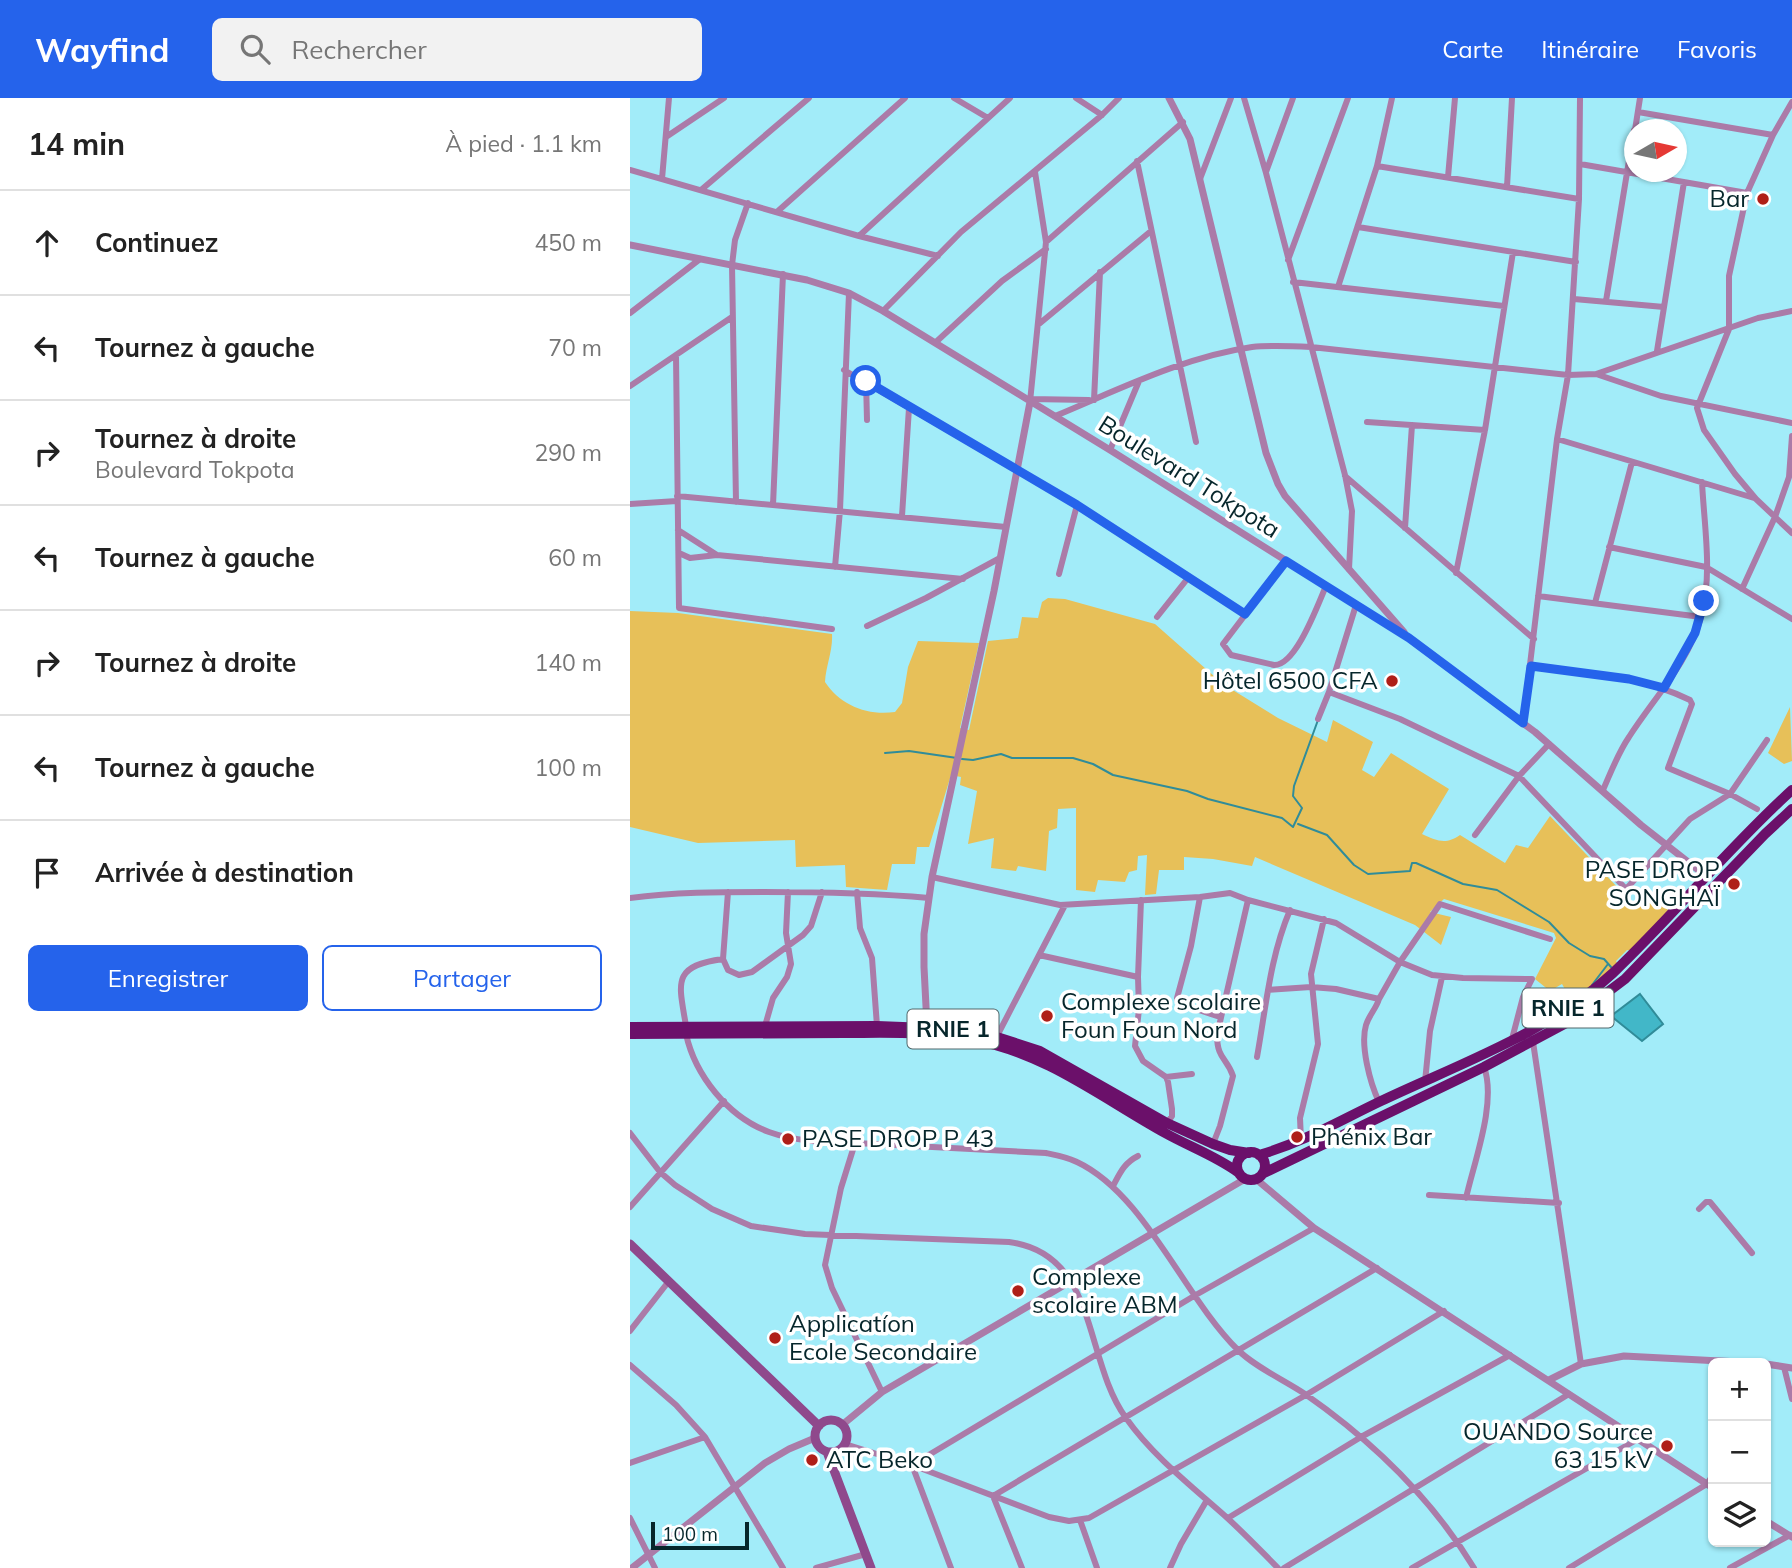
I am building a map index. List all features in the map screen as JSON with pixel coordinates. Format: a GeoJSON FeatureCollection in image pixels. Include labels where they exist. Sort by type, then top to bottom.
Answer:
{"type":"FeatureCollection","features":[{"type":"Feature","properties":{"kind":"highway","name":"RNIE 1"},"geometry":{"type":"LineString","coordinates":[[630,1034],[765,1026],[928,1026],[954,1029],[996,1038],[1055,1058],[1167,1123],[1213,1144],[1254,1154],[1301,1141],[1512,1040],[1570,1006],[1613,973],[1792,790]]}},
{"type":"Feature","properties":{"kind":"highway","name":"RNIE 1"},"geometry":{"type":"LineString","coordinates":[[630,1027],[915,1034],[952,1036],[998,1045],[1042,1060],[1164,1132],[1251,1176],[1484,1068],[1568,1023],[1625,979],[1765,834],[1792,810]]}},
{"type":"Feature","properties":{"kind":"highway"},"geometry":{"type":"LineString","coordinates":[[1254,1154],[1264,1161],[1251,1176],[1239,1160],[1254,1154]]}},
{"type":"Feature","properties":{"kind":"main road"},"geometry":{"type":"LineString","coordinates":[[630,1244],[819,1426]]}},
{"type":"Feature","properties":{"kind":"main road"},"geometry":{"type":"LineString","coordinates":[[827,1452],[838,1451],[845,1444],[846,1432],[838,1422],[828,1420],[819,1426],[815,1438],[817,1444],[827,1452],[871,1568]]}},
{"type":"Feature","properties":{"kind":"street"},"geometry":{"type":"LineString","coordinates":[[662,179],[669,98]]}},
{"type":"Feature","properties":{"kind":"street"},"geometry":{"type":"LineString","coordinates":[[666,137],[724,98]]}},
{"type":"Feature","properties":{"kind":"street"},"geometry":{"type":"LineString","coordinates":[[701,190],[809,98]]}},
{"type":"Feature","properties":{"kind":"street"},"geometry":{"type":"LineString","coordinates":[[778,211],[905,98]]}},
{"type":"Feature","properties":{"kind":"street"},"geometry":{"type":"LineString","coordinates":[[954,98],[988,118]]}},
{"type":"Feature","properties":{"kind":"street"},"geometry":{"type":"LineString","coordinates":[[859,236],[1010,98]]}},
{"type":"Feature","properties":{"kind":"street"},"geometry":{"type":"LineString","coordinates":[[1076,98],[1102,115]]}},
{"type":"Feature","properties":{"kind":"street"},"geometry":{"type":"LineString","coordinates":[[883,311],[961,232],[1035,172],[1119,98]]}},
{"type":"Feature","properties":{"kind":"street"},"geometry":{"type":"LineString","coordinates":[[1169,98],[1190,139],[1266,453],[1278,484],[1309,524],[1409,638]]}},
{"type":"Feature","properties":{"kind":"street"},"geometry":{"type":"LineString","coordinates":[[1200,179],[1231,98]]}},
{"type":"Feature","properties":{"kind":"street"},"geometry":{"type":"LineString","coordinates":[[1244,98],[1345,475],[1352,511],[1349,569]]}},
{"type":"Feature","properties":{"kind":"street"},"geometry":{"type":"LineString","coordinates":[[1266,173],[1293,98]]}},
{"type":"Feature","properties":{"kind":"street"},"geometry":{"type":"LineString","coordinates":[[1289,260],[1348,98]]}},
{"type":"Feature","properties":{"kind":"street"},"geometry":{"type":"LineString","coordinates":[[1338,287],[1377,166],[1392,98]]}},
{"type":"Feature","properties":{"kind":"street"},"geometry":{"type":"LineString","coordinates":[[1448,177],[1455,98]]}},
{"type":"Feature","properties":{"kind":"street"},"geometry":{"type":"LineString","coordinates":[[1507,187],[1513,98]]}},
{"type":"Feature","properties":{"kind":"street"},"geometry":{"type":"LineString","coordinates":[[1523,723],[1557,439],[1568,375],[1579,199],[1580,98]]}},
{"type":"Feature","properties":{"kind":"street"},"geometry":{"type":"LineString","coordinates":[[1636,119],[1640,98]]}},
{"type":"Feature","properties":{"kind":"street"},"geometry":{"type":"LineString","coordinates":[[1792,102],[1773,135],[1747,193],[1729,275],[1729,330],[1698,403],[1698,416],[1704,430],[1756,499],[1792,533]]}},
{"type":"Feature","properties":{"kind":"street"},"geometry":{"type":"LineString","coordinates":[[1638,112],[1773,135]]}},
{"type":"Feature","properties":{"kind":"street"},"geometry":{"type":"LineString","coordinates":[[936,342],[1183,122]]}},
{"type":"Feature","properties":{"kind":"street"},"geometry":{"type":"LineString","coordinates":[[1137,161],[1196,442]]}},
{"type":"Feature","properties":{"kind":"street"},"geometry":{"type":"LineString","coordinates":[[1580,164],[1624,171]]}},
{"type":"Feature","properties":{"kind":"street"},"geometry":{"type":"LineString","coordinates":[[1377,166],[1579,199]]}},
{"type":"Feature","properties":{"kind":"street"},"geometry":{"type":"LineString","coordinates":[[630,170],[859,236],[939,256]]}},
{"type":"Feature","properties":{"kind":"street"},"geometry":{"type":"LineString","coordinates":[[928,1026],[923,967],[932,877],[956,778],[1030,400],[1046,245],[1035,172]]}},
{"type":"Feature","properties":{"kind":"street"},"geometry":{"type":"LineString","coordinates":[[1606,301],[1625,182]]}},
{"type":"Feature","properties":{"kind":"street"},"geometry":{"type":"LineString","coordinates":[[1657,351],[1684,182],[1747,193]]}},
{"type":"Feature","properties":{"kind":"street"},"geometry":{"type":"LineString","coordinates":[[736,502],[732,265],[735,240],[748,203]]}},
{"type":"Feature","properties":{"kind":"street"},"geometry":{"type":"LineString","coordinates":[[1358,227],[1576,262]]}},
{"type":"Feature","properties":{"kind":"street"},"geometry":{"type":"LineString","coordinates":[[1038,324],[1150,231]]}},
{"type":"Feature","properties":{"kind":"street","name":"Boulevard Tokpota"},"geometry":{"type":"LineString","coordinates":[[630,245],[783,274],[849,293],[936,342],[1409,638],[1523,723],[1706,876]]}},
{"type":"Feature","properties":{"kind":"street"},"geometry":{"type":"LineString","coordinates":[[1456,573],[1485,430],[1513,252]]}},
{"type":"Feature","properties":{"kind":"street"},"geometry":{"type":"LineString","coordinates":[[630,313],[700,260]]}},
{"type":"Feature","properties":{"kind":"street"},"geometry":{"type":"LineString","coordinates":[[1094,400],[1100,271]]}},
{"type":"Feature","properties":{"kind":"street"},"geometry":{"type":"LineString","coordinates":[[773,505],[783,274]]}},
{"type":"Feature","properties":{"kind":"street"},"geometry":{"type":"LineString","coordinates":[[1293,282],[1504,306]]}},
{"type":"Feature","properties":{"kind":"street"},"geometry":{"type":"LineString","coordinates":[[835,567],[849,293]]}},
{"type":"Feature","properties":{"kind":"street"},"geometry":{"type":"LineString","coordinates":[[1574,299],[1664,307]]}},
{"type":"Feature","properties":{"kind":"street"},"geometry":{"type":"LineString","coordinates":[[1055,416],[1139,380],[1181,365],[1241,349],[1311,347],[1568,375],[1596,374],[1657,351],[1773,314],[1792,311]]}},
{"type":"Feature","properties":{"kind":"street"},"geometry":{"type":"LineString","coordinates":[[630,386],[732,317]]}},
{"type":"Feature","properties":{"kind":"street"},"geometry":{"type":"LineString","coordinates":[[676,355],[681,610],[832,629]]}},
{"type":"Feature","properties":{"kind":"street"},"geometry":{"type":"LineString","coordinates":[[844,370],[1077,505],[1245,614]]}},
{"type":"Feature","properties":{"kind":"street"},"geometry":{"type":"LineString","coordinates":[[1596,374],[1661,396],[1792,423]]}},
{"type":"Feature","properties":{"kind":"street"},"geometry":{"type":"LineString","coordinates":[[1110,450],[1139,380]]}},
{"type":"Feature","properties":{"kind":"street"},"geometry":{"type":"LineString","coordinates":[[866,381],[867,420]]}},
{"type":"Feature","properties":{"kind":"street"},"geometry":{"type":"LineString","coordinates":[[1030,400],[1094,400]]}},
{"type":"Feature","properties":{"kind":"street"},"geometry":{"type":"LineString","coordinates":[[902,516],[909,408]]}},
{"type":"Feature","properties":{"kind":"street"},"geometry":{"type":"LineString","coordinates":[[1367,422],[1485,430]]}},
{"type":"Feature","properties":{"kind":"street"},"geometry":{"type":"LineString","coordinates":[[1405,528],[1412,425]]}},
{"type":"Feature","properties":{"kind":"street"},"geometry":{"type":"LineString","coordinates":[[1742,589],[1775,517],[1789,477],[1792,436]]}},
{"type":"Feature","properties":{"kind":"street"},"geometry":{"type":"LineString","coordinates":[[1557,439],[1756,499]]}},
{"type":"Feature","properties":{"kind":"street"},"geometry":{"type":"LineString","coordinates":[[1595,603],[1632,462]]}},
{"type":"Feature","properties":{"kind":"street"},"geometry":{"type":"LineString","coordinates":[[1345,475],[1534,639]]}},
{"type":"Feature","properties":{"kind":"street"},"geometry":{"type":"LineString","coordinates":[[1602,790],[1629,737],[1664,688],[1688,647],[1701,617],[1706,585],[1702,482]]}},
{"type":"Feature","properties":{"kind":"street"},"geometry":{"type":"LineString","coordinates":[[630,504],[677,499],[736,502],[1006,527]]}},
{"type":"Feature","properties":{"kind":"street"},"geometry":{"type":"LineString","coordinates":[[1059,574],[1077,505]]}},
{"type":"Feature","properties":{"kind":"street"},"geometry":{"type":"LineString","coordinates":[[678,530],[717,555]]}},
{"type":"Feature","properties":{"kind":"street"},"geometry":{"type":"LineString","coordinates":[[1609,547],[1706,567],[1792,619]]}},
{"type":"Feature","properties":{"kind":"street"},"geometry":{"type":"LineString","coordinates":[[680,553],[690,558],[717,555],[963,579]]}},
{"type":"Feature","properties":{"kind":"street"},"geometry":{"type":"LineString","coordinates":[[867,626],[1000,558]]}},
{"type":"Feature","properties":{"kind":"street"},"geometry":{"type":"LineString","coordinates":[[1286,561],[1223,644],[1231,655],[1280,666],[1286,662],[1303,638],[1326,586]]}},
{"type":"Feature","properties":{"kind":"street"},"geometry":{"type":"LineString","coordinates":[[1157,617],[1188,578]]}},
{"type":"Feature","properties":{"kind":"street"},"geometry":{"type":"LineString","coordinates":[[1538,596],[1701,617]]}},
{"type":"Feature","properties":{"kind":"street"},"geometry":{"type":"LineString","coordinates":[[1318,719],[1356,605]]}},
{"type":"Feature","properties":{"kind":"street"},"geometry":{"type":"LineString","coordinates":[[1531,666],[1629,679],[1664,688],[1690,700],[1692,704],[1668,768],[1758,809]]}},
{"type":"Feature","properties":{"kind":"street"},"geometry":{"type":"LineString","coordinates":[[1329,692],[1400,719],[1519,776],[1625,888],[1630,887],[1690,819],[1730,794],[1767,740]]}},
{"type":"Feature","properties":{"kind":"street"},"geometry":{"type":"LineString","coordinates":[[1475,835],[1519,776],[1549,744]]}},
{"type":"Feature","properties":{"kind":"street"},"geometry":{"type":"LineString","coordinates":[[932,877],[1034,901],[1065,905],[1230,893],[1324,919],[1353,932],[1400,962],[1441,977],[1532,979],[1523,997],[1512,1040]]}},
{"type":"Feature","properties":{"kind":"street"},"geometry":{"type":"LineString","coordinates":[[630,898],[728,892],[857,892],[929,898]]}},
{"type":"Feature","properties":{"kind":"street"},"geometry":{"type":"LineString","coordinates":[[728,892],[723,959],[728,970],[746,974],[803,935],[811,926],[822,892]]}},
{"type":"Feature","properties":{"kind":"street"},"geometry":{"type":"LineString","coordinates":[[765,1026],[773,998],[787,977],[791,964],[786,920],[788,892]]}},
{"type":"Feature","properties":{"kind":"street"},"geometry":{"type":"LineString","coordinates":[[857,892],[860,928],[872,958],[877,1026]]}},
{"type":"Feature","properties":{"kind":"street"},"geometry":{"type":"LineString","coordinates":[[1200,897],[1191,946],[1177,998],[1178,1003],[1220,1017]]}},
{"type":"Feature","properties":{"kind":"street"},"geometry":{"type":"LineString","coordinates":[[1141,900],[1139,1009],[1135,1046],[1149,1068],[1166,1077],[1192,1074]]}},
{"type":"Feature","properties":{"kind":"street"},"geometry":{"type":"LineString","coordinates":[[1213,1144],[1233,1076],[1219,1055],[1217,1045],[1220,1017],[1248,900]]}},
{"type":"Feature","properties":{"kind":"street"},"geometry":{"type":"LineString","coordinates":[[1379,1102],[1370,1081],[1364,1037],[1367,1024],[1400,962],[1440,904],[1550,939]]}},
{"type":"Feature","properties":{"kind":"street"},"geometry":{"type":"LineString","coordinates":[[996,1038],[1065,905]]}},
{"type":"Feature","properties":{"kind":"street"},"geometry":{"type":"LineString","coordinates":[[1257,1057],[1268,990],[1290,910]]}},
{"type":"Feature","properties":{"kind":"street"},"geometry":{"type":"LineString","coordinates":[[1301,1141],[1300,1118],[1318,1044],[1311,987],[1316,947],[1324,919]]}},
{"type":"Feature","properties":{"kind":"street"},"geometry":{"type":"LineString","coordinates":[[1039,955],[1138,977]]}},
{"type":"Feature","properties":{"kind":"street"},"geometry":{"type":"LineString","coordinates":[[723,959],[687,969],[681,989],[693,1059],[712,1089],[742,1116],[770,1132],[797,1138],[1046,1153],[1074,1161],[1113,1186],[1152,1233],[1194,1296],[1239,1351],[1306,1395],[1361,1437],[1414,1488],[1458,1542],[1474,1568]]}},
{"type":"Feature","properties":{"kind":"street"},"geometry":{"type":"LineString","coordinates":[[1425,1082],[1430,1031],[1441,977]]}},
{"type":"Feature","properties":{"kind":"street"},"geometry":{"type":"LineString","coordinates":[[1268,990],[1311,987],[1347,990],[1379,999]]}},
{"type":"Feature","properties":{"kind":"street"},"geometry":{"type":"LineString","coordinates":[[1533,1042],[1581,1364]]}},
{"type":"Feature","properties":{"kind":"street"},"geometry":{"type":"LineString","coordinates":[[1466,1198],[1485,1117],[1487,1087],[1484,1068]]}},
{"type":"Feature","properties":{"kind":"street"},"geometry":{"type":"LineString","coordinates":[[1166,1077],[1172,1109],[1172,1116],[1167,1123]]}},
{"type":"Feature","properties":{"kind":"street"},"geometry":{"type":"LineString","coordinates":[[630,1207],[724,1101]]}},
{"type":"Feature","properties":{"kind":"street"},"geometry":{"type":"LineString","coordinates":[[630,1133],[660,1172],[693,1198],[751,1226],[785,1232],[1022,1243],[1050,1255],[1080,1297],[1103,1374],[1126,1418],[1173,1469],[1278,1568]]}},
{"type":"Feature","properties":{"kind":"street"},"geometry":{"type":"LineString","coordinates":[[855,1143],[841,1188],[825,1265],[882,1392]]}},
{"type":"Feature","properties":{"kind":"street"},"geometry":{"type":"LineString","coordinates":[[1113,1186],[1123,1167],[1138,1156]]}},
{"type":"Feature","properties":{"kind":"street"},"geometry":{"type":"LineString","coordinates":[[842,1425],[882,1392],[1251,1176],[1314,1228],[1708,1485]]}},
{"type":"Feature","properties":{"kind":"street"},"geometry":{"type":"LineString","coordinates":[[1429,1195],[1559,1203]]}},
{"type":"Feature","properties":{"kind":"street"},"geometry":{"type":"LineString","coordinates":[[1699,1209],[1706,1202],[1710,1202],[1752,1253]]}},
{"type":"Feature","properties":{"kind":"street"},"geometry":{"type":"LineString","coordinates":[[912,1465],[1194,1296],[1314,1228]]}},
{"type":"Feature","properties":{"kind":"street"},"geometry":{"type":"LineString","coordinates":[[993,1496],[1377,1268]]}},
{"type":"Feature","properties":{"kind":"street"},"geometry":{"type":"LineString","coordinates":[[630,1331],[669,1280]]}},
{"type":"Feature","properties":{"kind":"street"},"geometry":{"type":"LineString","coordinates":[[845,1444],[912,1465],[1049,1517],[1080,1520],[1099,1513],[1306,1395],[1444,1311]]}},
{"type":"Feature","properties":{"kind":"street"},"geometry":{"type":"LineString","coordinates":[[1228,1518],[1361,1437],[1510,1355]]}},
{"type":"Feature","properties":{"kind":"street"},"geometry":{"type":"LineString","coordinates":[[1549,1380],[1581,1364],[1624,1356],[1708,1360]]}},
{"type":"Feature","properties":{"kind":"street"},"geometry":{"type":"LineString","coordinates":[[630,1365],[676,1405],[705,1437],[783,1568]]}},
{"type":"Feature","properties":{"kind":"street"},"geometry":{"type":"LineString","coordinates":[[1788,1367],[1792,1399]]}},
{"type":"Feature","properties":{"kind":"street"},"geometry":{"type":"LineString","coordinates":[[1284,1568],[1569,1394]]}},
{"type":"Feature","properties":{"kind":"street"},"geometry":{"type":"LineString","coordinates":[[630,1463],[705,1437]]}},
{"type":"Feature","properties":{"kind":"street"},"geometry":{"type":"LineString","coordinates":[[632,1568],[775,1456],[815,1438]]}},
{"type":"Feature","properties":{"kind":"street"},"geometry":{"type":"LineString","coordinates":[[1412,1568],[1638,1439]]}},
{"type":"Feature","properties":{"kind":"street"},"geometry":{"type":"LineString","coordinates":[[912,1465],[951,1568]]}},
{"type":"Feature","properties":{"kind":"street"},"geometry":{"type":"LineString","coordinates":[[1569,1568],[1708,1487]]}},
{"type":"Feature","properties":{"kind":"street"},"geometry":{"type":"LineString","coordinates":[[993,1496],[1021,1568]]}},
{"type":"Feature","properties":{"kind":"street"},"geometry":{"type":"LineString","coordinates":[[1170,1568],[1207,1500]]}},
{"type":"Feature","properties":{"kind":"street"},"geometry":{"type":"LineString","coordinates":[[630,1518],[655,1568]]}},
{"type":"Feature","properties":{"kind":"street"},"geometry":{"type":"LineString","coordinates":[[1080,1520],[1097,1568]]}},
{"type":"Feature","properties":{"kind":"street"},"geometry":{"type":"LineString","coordinates":[[1771,1524],[1791,1535]]}},
{"type":"Feature","properties":{"kind":"street"},"geometry":{"type":"LineString","coordinates":[[1730,1568],[1791,1535]]}},
{"type":"Feature","properties":{"kind":"street"},"geometry":{"type":"LineString","coordinates":[[817,1568],[866,1554]]}},
{"type":"Feature","properties":{"kind":"shaded area"},"geometry":{"type":"Polygon","coordinates":[[[1048,598],[1065,599],[1155,624],[1223,684],[1278,718],[1327,742],[1333,720],[1373,742],[1362,770],[1374,777],[1391,753],[1449,789],[1422,834],[1441,841],[1460,835],[1505,863],[1516,845],[1528,848],[1550,816],[1637,908],[1648,898],[1672,912],[1638,952],[1627,950],[1616,961],[1620,969],[1575,1007],[1562,984],[1550,991],[1535,979],[1556,938],[1554,933],[1444,899],[1430,912],[1451,917],[1441,945],[1415,925],[1255,857],[1252,866],[1184,857],[1184,870],[1159,870],[1156,894],[1145,895],[1147,855],[1138,856],[1137,870],[1129,872],[1125,882],[1098,880],[1095,892],[1076,890],[1076,808],[1058,809],[1057,828],[1049,831],[1046,871],[1018,866],[1016,871],[991,868],[994,838],[968,844],[977,791],[960,785],[961,777],[951,775],[929,847],[917,847],[915,864],[892,864],[887,890],[846,887],[845,865],[796,867],[795,840],[698,843],[630,827],[630,611],[678,613],[832,634],[825,682],[846,703],[874,712],[895,712],[902,703],[908,667],[918,641],[979,643],[960,728],[969,730],[988,641],[1018,638],[1022,617],[1038,618],[1042,602],[1048,598]]]}},
{"type":"Feature","properties":{"kind":"shaded area"},"geometry":{"type":"Polygon","coordinates":[[[1790,707],[1792,761],[1784,764],[1768,753],[1790,707]]]}},
{"type":"Feature","properties":{"kind":"water"},"geometry":{"type":"Polygon","coordinates":[[[1640,994],[1663,1024],[1642,1041],[1611,1016],[1640,994]]]}},
{"type":"Feature","properties":{"kind":"waterway"},"geometry":{"type":"LineString","coordinates":[[962,759],[973,760],[1001,754],[1012,758],[1073,758],[1093,764],[1113,775],[1187,791],[1282,818],[1293,827],[1302,808],[1293,796],[1294,786],[1318,720]]}},
{"type":"Feature","properties":{"kind":"waterway"},"geometry":{"type":"LineString","coordinates":[[885,753],[909,751],[957,758]]}},
{"type":"Feature","properties":{"kind":"waterway"},"geometry":{"type":"LineString","coordinates":[[1298,824],[1327,835],[1354,865],[1368,874],[1410,871],[1412,863],[1416,863],[1463,884],[1497,890],[1549,922],[1569,943],[1590,956],[1604,959],[1611,967]]}},
{"type":"Feature","properties":{"kind":"waterway"},"geometry":{"type":"LineString","coordinates":[[1592,985],[1608,964]]}},
{"type":"Feature","properties":{"kind":"place","name":"Bar"},"geometry":{"type":"Point","coordinates":[1763,199]}},
{"type":"Feature","properties":{"kind":"place","name":"Hôtel 6500 CFA"},"geometry":{"type":"Point","coordinates":[1392,681]}},
{"type":"Feature","properties":{"kind":"place","name":"PASE DROP SONGHAÏ"},"geometry":{"type":"Point","coordinates":[1734,884]}},
{"type":"Feature","properties":{"kind":"place","name":"Complexe scolaire Foun Foun Nord"},"geometry":{"type":"Point","coordinates":[1047,1016]}},
{"type":"Feature","properties":{"kind":"place","name":"Phénix Bar"},"geometry":{"type":"Point","coordinates":[1297,1137]}},
{"type":"Feature","properties":{"kind":"place","name":"PASE DROP P 43"},"geometry":{"type":"Point","coordinates":[788,1139]}},
{"type":"Feature","properties":{"kind":"place","name":"Complexe scolaire ABM"},"geometry":{"type":"Point","coordinates":[1018,1291]}},
{"type":"Feature","properties":{"kind":"place","name":"Applicatíon Ecole Secondaire"},"geometry":{"type":"Point","coordinates":[775,1338]}},
{"type":"Feature","properties":{"kind":"place","name":"OUANDO Source 63 15 kV"},"geometry":{"type":"Point","coordinates":[1667,1446]}},
{"type":"Feature","properties":{"kind":"place","name":"ATC Beko"},"geometry":{"type":"Point","coordinates":[812,1460]}},
{"type":"Feature","properties":{"kind":"route"},"geometry":{"type":"LineString","coordinates":[[866,381],[1077,505],[1245,614],[1286,561],[1409,638],[1523,723],[1531,666],[1629,679],[1664,688],[1695,633],[1704,601]]}}]}
